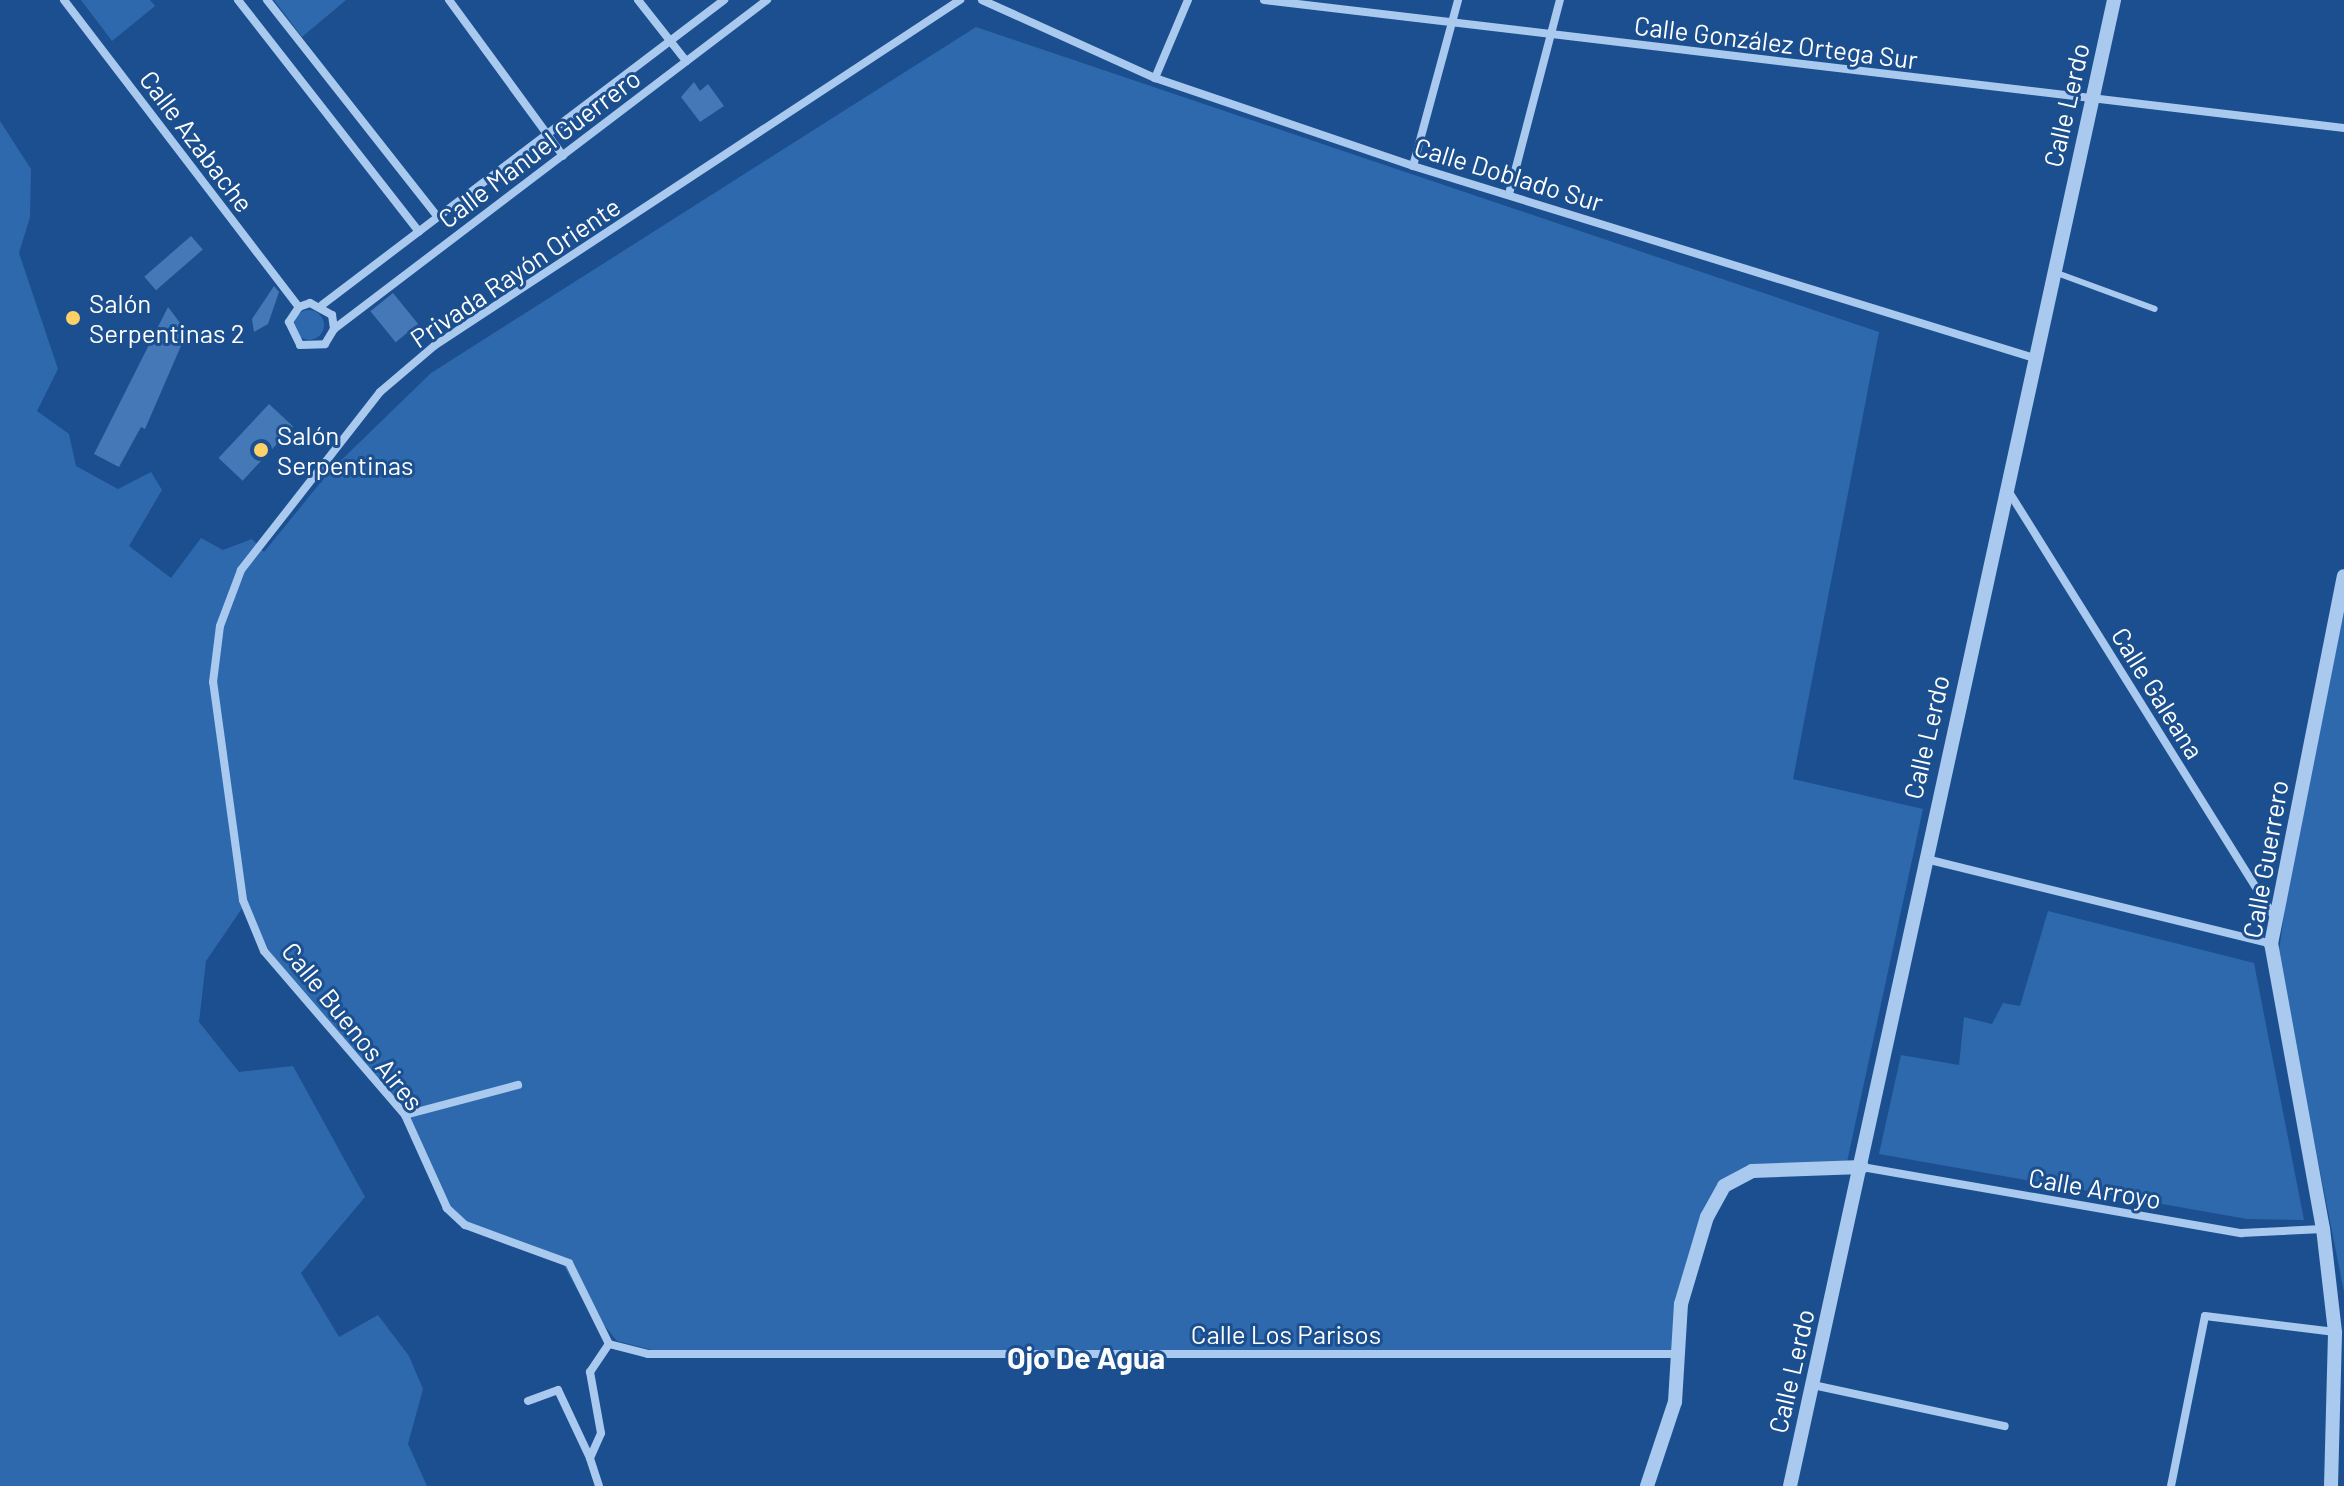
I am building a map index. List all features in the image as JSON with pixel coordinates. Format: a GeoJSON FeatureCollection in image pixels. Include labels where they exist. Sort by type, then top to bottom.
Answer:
{"type":"FeatureCollection","features":[{"type":"Feature","properties":{"kind":"street","name":"Calle Azabache"},"geometry":{"type":"LineString","coordinates":[[64,0],[299,307]]}},
{"type":"Feature","properties":{"kind":"street"},"geometry":{"type":"LineString","coordinates":[[238,0],[419,232]]}},
{"type":"Feature","properties":{"kind":"street"},"geometry":{"type":"LineString","coordinates":[[267,0],[438,217]]}},
{"type":"Feature","properties":{"kind":"street"},"geometry":{"type":"LineString","coordinates":[[449,0],[549,130],[563,156]]}},
{"type":"Feature","properties":{"kind":"street"},"geometry":{"type":"LineString","coordinates":[[638,0],[686,61]]}},
{"type":"Feature","properties":{"kind":"street","name":"Calle Manuel Guerrero"},"geometry":{"type":"LineString","coordinates":[[322,305],[724,0]]}},
{"type":"Feature","properties":{"kind":"street","name":"Calle Manuel Guerrero"},"geometry":{"type":"LineString","coordinates":[[334,329],[767,0]]}},
{"type":"Feature","properties":{"kind":"street","name":"Privada Rayón Oriente"},"geometry":{"type":"LineString","coordinates":[[213,682],[220,626],[241,570],[380,392],[434,346],[960,0]]}},
{"type":"Feature","properties":{"kind":"street","name":"Calle Doblado Sur"},"geometry":{"type":"LineString","coordinates":[[982,0],[1155,78],[1413,166],[2034,358]]}},
{"type":"Feature","properties":{"kind":"street"},"geometry":{"type":"LineString","coordinates":[[1155,78],[1188,0]]}},
{"type":"Feature","properties":{"kind":"street","name":"Calle González Ortega Sur"},"geometry":{"type":"LineString","coordinates":[[1264,0],[2344,128]]}},
{"type":"Feature","properties":{"kind":"street"},"geometry":{"type":"LineString","coordinates":[[1413,166],[1458,0]]}},
{"type":"Feature","properties":{"kind":"street"},"geometry":{"type":"LineString","coordinates":[[1509,194],[1560,0]]}},
{"type":"Feature","properties":{"kind":"street","name":"Calle Lerdo"},"geometry":{"type":"LineString","coordinates":[[1790,1486],[1862,1167],[1924,858],[2114,0]]}},
{"type":"Feature","properties":{"kind":"street"},"geometry":{"type":"LineString","coordinates":[[322,305],[332,315],[334,329],[317,348],[300,345],[289,322],[299,307],[322,305]]}},
{"type":"Feature","properties":{"kind":"street","name":"Calle Galeana"},"geometry":{"type":"LineString","coordinates":[[2006,488],[2276,920]]}},
{"type":"Feature","properties":{"kind":"street","name":"Calle Guerrero"},"geometry":{"type":"LineString","coordinates":[[2331,1486],[2335,1332],[2323,1229],[2271,944],[2344,576]]}},
{"type":"Feature","properties":{"kind":"street","name":"Calle Buenos Aires"},"geometry":{"type":"LineString","coordinates":[[213,682],[243,900],[264,951],[405,1115],[447,1208],[465,1225],[569,1263],[609,1344]]}},
{"type":"Feature","properties":{"kind":"street"},"geometry":{"type":"LineString","coordinates":[[1924,858],[2271,944]]}},
{"type":"Feature","properties":{"kind":"street"},"geometry":{"type":"LineString","coordinates":[[405,1115],[518,1085]]}},
{"type":"Feature","properties":{"kind":"street"},"geometry":{"type":"LineString","coordinates":[[1647,1486],[1675,1402],[1681,1304],[1707,1217],[1724,1186],[1752,1171],[1862,1167]]}},
{"type":"Feature","properties":{"kind":"street","name":"Calle Arroyo"},"geometry":{"type":"LineString","coordinates":[[1862,1167],[2241,1233],[2323,1229]]}},
{"type":"Feature","properties":{"kind":"street"},"geometry":{"type":"LineString","coordinates":[[2171,1486],[2205,1316],[2335,1332]]}},
{"type":"Feature","properties":{"kind":"street"},"geometry":{"type":"LineString","coordinates":[[590,1458],[601,1433],[590,1372],[609,1344]]}},
{"type":"Feature","properties":{"kind":"street","name":"Calle Los Parisos"},"geometry":{"type":"LineString","coordinates":[[609,1344],[648,1354],[1677,1354]]}},
{"type":"Feature","properties":{"kind":"street"},"geometry":{"type":"LineString","coordinates":[[1813,1385],[2005,1426]]}},
{"type":"Feature","properties":{"kind":"street"},"geometry":{"type":"LineString","coordinates":[[528,1401],[558,1390],[590,1458],[599,1486]]}},
{"type":"Feature","properties":{"kind":"lane"},"geometry":{"type":"LineString","coordinates":[[2054,271],[2155,309]]}},
{"type":"Feature","properties":{"kind":"shaded area"},"geometry":{"type":"Polygon","coordinates":[[[81,0],[150,0],[155,6],[112,41],[81,0]]]}},
{"type":"Feature","properties":{"kind":"shaded area"},"geometry":{"type":"Polygon","coordinates":[[[274,0],[346,0],[302,37],[274,0]]]}},
{"type":"Feature","properties":{"kind":"shaded area"},"geometry":{"type":"Polygon","coordinates":[[[976,27],[1879,332],[1793,779],[1923,809],[1847,1162],[1727,1180],[1700,1224],[1680,1352],[652,1350],[617,1341],[581,1297],[562,1262],[465,1223],[442,1198],[410,1120],[267,953],[247,901],[206,961],[199,1022],[239,1072],[293,1066],[365,1197],[301,1273],[339,1337],[378,1315],[409,1356],[423,1389],[408,1444],[427,1486],[0,1486],[0,121],[31,169],[30,217],[19,253],[58,369],[37,411],[69,434],[76,466],[118,489],[151,472],[162,490],[129,546],[171,578],[201,538],[223,550],[252,539],[264,552],[329,472],[431,373],[976,27]]]}},
{"type":"Feature","properties":{"kind":"shaded area"},"geometry":{"type":"Polygon","coordinates":[[[309,310],[315,311],[323,319],[323,331],[315,339],[309,340],[303,339],[295,331],[294,325],[295,319],[303,311],[309,310]]]}},
{"type":"Feature","properties":{"kind":"shaded area"},"geometry":{"type":"Polygon","coordinates":[[[2344,595],[2344,1292],[2278,958],[2311,722],[2344,595]]]}},
{"type":"Feature","properties":{"kind":"shaded area"},"geometry":{"type":"Polygon","coordinates":[[[2048,911],[2254,963],[2304,1220],[2247,1219],[1879,1154],[1901,1055],[1959,1065],[1964,1017],[1992,1024],[2003,1003],[2020,1006],[2048,911]]]}},
{"type":"Feature","properties":{"kind":"building"},"geometry":{"type":"Polygon","coordinates":[[[694,82],[700,91],[708,84],[724,106],[700,122],[681,97],[694,82]]]}},
{"type":"Feature","properties":{"kind":"building"},"geometry":{"type":"Polygon","coordinates":[[[191,236],[203,250],[156,290],[144,277],[191,236]]]}},
{"type":"Feature","properties":{"kind":"building"},"geometry":{"type":"Polygon","coordinates":[[[274,286],[279,292],[268,324],[254,332],[252,319],[274,286]]]}},
{"type":"Feature","properties":{"kind":"building"},"geometry":{"type":"Polygon","coordinates":[[[393,293],[418,324],[396,342],[370,311],[393,293]]]}},
{"type":"Feature","properties":{"kind":"building"},"geometry":{"type":"Polygon","coordinates":[[[168,307],[187,332],[145,429],[141,427],[119,467],[94,454],[168,307]]]}},
{"type":"Feature","properties":{"kind":"building"},"geometry":{"type":"Polygon","coordinates":[[[269,404],[293,427],[243,481],[219,458],[269,404]]]}},
{"type":"Feature","properties":{"kind":"place","name":"Salón Serpentinas 2"},"geometry":{"type":"Point","coordinates":[73,318]}},
{"type":"Feature","properties":{"kind":"place","name":"Salón Serpentinas"},"geometry":{"type":"Point","coordinates":[261,450]}},
{"type":"Feature","properties":{"kind":"district","name":"Ojo De Agua"},"geometry":{"type":"Point","coordinates":[1086,1357]}}]}
